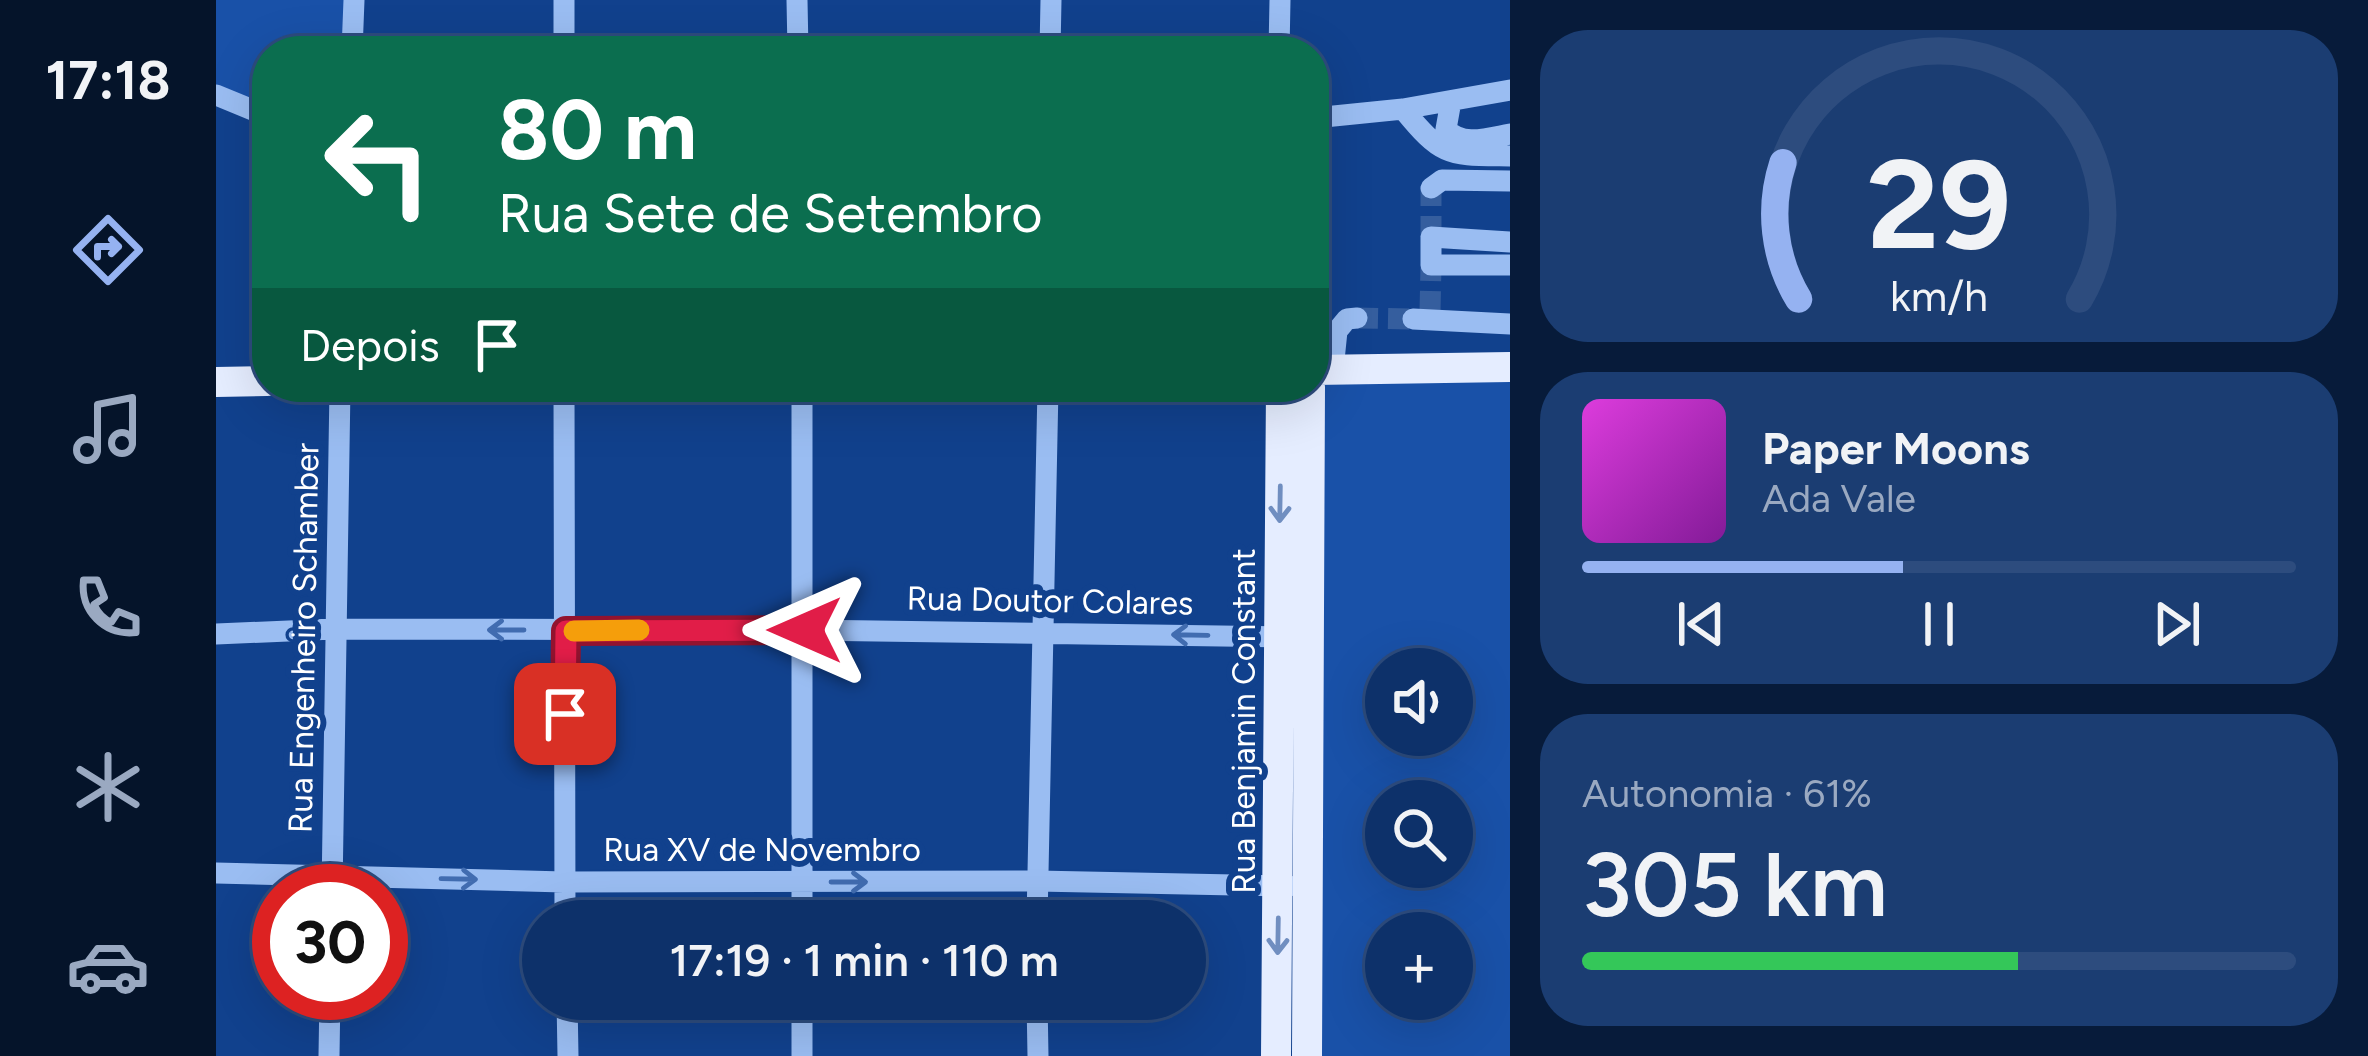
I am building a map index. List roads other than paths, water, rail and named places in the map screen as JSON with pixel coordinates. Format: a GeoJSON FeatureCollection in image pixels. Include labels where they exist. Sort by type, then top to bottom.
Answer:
{"type":"FeatureCollection","features":[{"type":"Feature","properties":{"kind":"main road"},"geometry":{"type":"LineString","coordinates":[[1329,376],[1510,367]]}},
{"type":"Feature","properties":{"kind":"main road"},"geometry":{"type":"LineString","coordinates":[[216,382],[252,381]]}},
{"type":"Feature","properties":{"kind":"main road","name":"Rua Benjamin Constant"},"geometry":{"type":"LineString","coordinates":[[1283,402],[1293,637],[1293,886],[1307,1056]]}},
{"type":"Feature","properties":{"kind":"main road","name":"Rua Benjamin Constant"},"geometry":{"type":"LineString","coordinates":[[1293,637],[1316,402]]}},
{"type":"Feature","properties":{"kind":"main road","name":"Rua Benjamin Constant"},"geometry":{"type":"LineString","coordinates":[[1276,1056],[1293,886]]}},
{"type":"Feature","properties":{"kind":"street"},"geometry":{"type":"LineString","coordinates":[[353,36],[354,0]]}},
{"type":"Feature","properties":{"kind":"street"},"geometry":{"type":"LineString","coordinates":[[564,0],[564,36]]}},
{"type":"Feature","properties":{"kind":"street"},"geometry":{"type":"LineString","coordinates":[[797,0],[798,36]]}},
{"type":"Feature","properties":{"kind":"street"},"geometry":{"type":"LineString","coordinates":[[1050,36],[1051,0]]}},
{"type":"Feature","properties":{"kind":"street"},"geometry":{"type":"LineString","coordinates":[[1279,36],[1280,0]]}},
{"type":"Feature","properties":{"kind":"street"},"geometry":{"type":"LineString","coordinates":[[1329,121],[1510,90]]}},
{"type":"Feature","properties":{"kind":"street"},"geometry":{"type":"LineString","coordinates":[[216,95],[252,110]]}},
{"type":"Feature","properties":{"kind":"street"},"geometry":{"type":"LineString","coordinates":[[1451,101],[1446,129],[1451,136],[1471,140],[1510,134]]}},
{"type":"Feature","properties":{"kind":"street"},"geometry":{"type":"LineString","coordinates":[[1403,109],[1442,150],[1456,155],[1510,156]]}},
{"type":"Feature","properties":{"kind":"street"},"geometry":{"type":"LineString","coordinates":[[1431,188],[1442,180],[1510,181]]}},
{"type":"Feature","properties":{"kind":"street"},"geometry":{"type":"LineString","coordinates":[[1510,242],[1431,237],[1431,265],[1510,265]]}},
{"type":"Feature","properties":{"kind":"street"},"geometry":{"type":"LineString","coordinates":[[1424,317],[1510,324]]}},
{"type":"Feature","properties":{"kind":"street"},"geometry":{"type":"LineString","coordinates":[[1329,351],[1337,331],[1348,319],[1358,318]]}},
{"type":"Feature","properties":{"kind":"street","name":"Rua Engenheiro Schamber"},"geometry":{"type":"LineString","coordinates":[[332,864],[340,402]]}},
{"type":"Feature","properties":{"kind":"street"},"geometry":{"type":"LineString","coordinates":[[564,402],[564,900]]}},
{"type":"Feature","properties":{"kind":"street"},"geometry":{"type":"LineString","coordinates":[[802,402],[802,900]]}},
{"type":"Feature","properties":{"kind":"street"},"geometry":{"type":"LineString","coordinates":[[1037,900],[1048,402]]}},
{"type":"Feature","properties":{"kind":"street","name":"Rua Doutor Colares"},"geometry":{"type":"LineString","coordinates":[[216,634],[334,629],[805,630],[1293,637]]}},
{"type":"Feature","properties":{"kind":"street","name":"Rua XV de Novembro"},"geometry":{"type":"LineString","coordinates":[[216,873],[252,876]]}},
{"type":"Feature","properties":{"kind":"street","name":"Rua XV de Novembro"},"geometry":{"type":"LineString","coordinates":[[408,883],[1037,881],[1293,886]]}},
{"type":"Feature","properties":{"kind":"street"},"geometry":{"type":"LineString","coordinates":[[329,1056],[330,1020]]}},
{"type":"Feature","properties":{"kind":"street"},"geometry":{"type":"LineString","coordinates":[[567,1020],[568,1056]]}},
{"type":"Feature","properties":{"kind":"street"},"geometry":{"type":"LineString","coordinates":[[802,1020],[802,1056]]}},
{"type":"Feature","properties":{"kind":"street"},"geometry":{"type":"LineString","coordinates":[[1037,1020],[1038,1056]]}},
{"type":"Feature","properties":{"kind":"tunnel"},"geometry":{"type":"LineString","coordinates":[[1431,188],[1431,237]]}},
{"type":"Feature","properties":{"kind":"tunnel"},"geometry":{"type":"LineString","coordinates":[[1430,312],[1431,265]]}},
{"type":"Feature","properties":{"kind":"tunnel"},"geometry":{"type":"LineString","coordinates":[[1357,318],[1413,319]]}}]}
